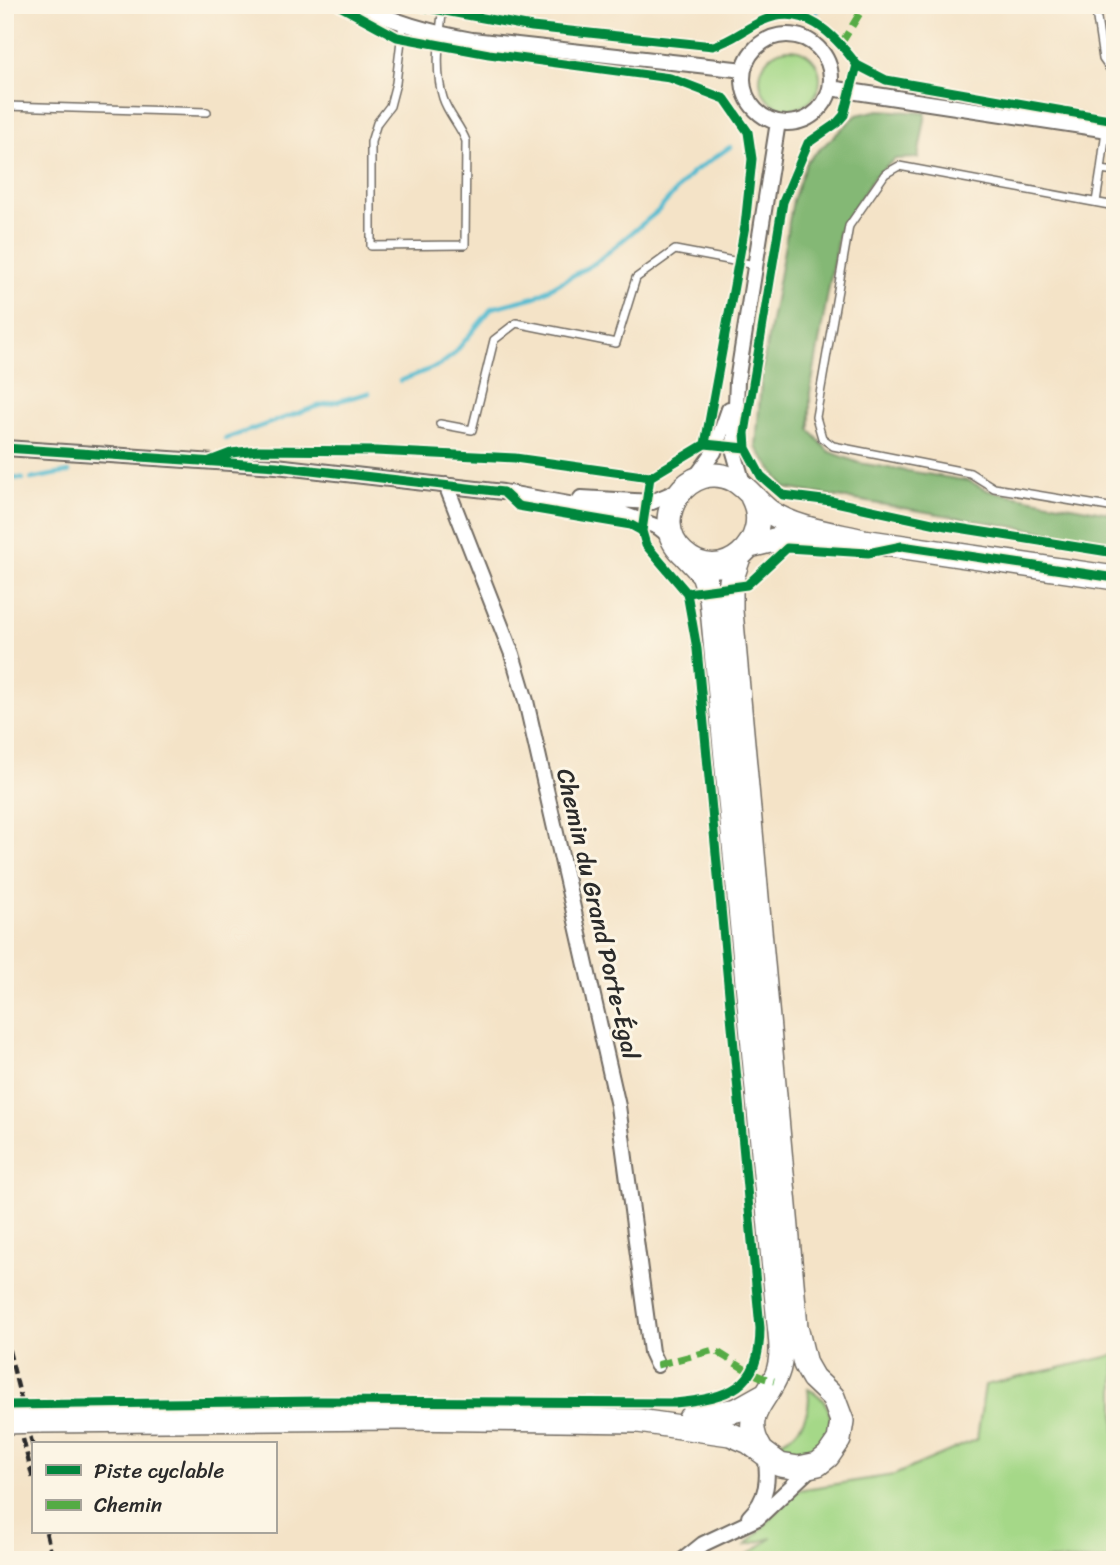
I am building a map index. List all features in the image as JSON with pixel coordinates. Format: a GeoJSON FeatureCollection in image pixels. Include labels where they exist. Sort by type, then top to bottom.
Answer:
{"type":"FeatureCollection","features":[{"type":"Feature","properties":{"kind":"main road"},"geometry":{"type":"LineString","coordinates":[[763,1452],[753,1423],[764,1394],[777,1373],[781,1345],[723,707],[709,588],[703,574],[680,547],[669,513],[686,485],[719,476],[748,492],[778,516],[863,541]]}},
{"type":"Feature","properties":{"kind":"main road"},"geometry":{"type":"LineString","coordinates":[[5,1422],[423,1418],[638,1421],[718,1430],[749,1442],[780,1465],[793,1468],[818,1464],[832,1451],[842,1428],[837,1403],[819,1385],[805,1364],[796,1327],[731,611],[731,581],[758,522],[748,492]]}},
{"type":"Feature","properties":{"kind":"main road"},"geometry":{"type":"LineString","coordinates":[[680,547],[700,563],[715,565],[782,538],[863,541],[1115,578]]}},
{"type":"Feature","properties":{"kind":"main road"},"geometry":{"type":"LineString","coordinates":[[638,1421],[726,1413],[791,1380],[819,1385]]}},
{"type":"Feature","properties":{"kind":"street"},"geometry":{"type":"LineString","coordinates":[[360,5],[440,34],[744,71]]}},
{"type":"Feature","properties":{"kind":"street"},"geometry":{"type":"LineString","coordinates":[[788,35],[803,38],[816,47],[828,66],[830,88],[817,112],[792,123],[778,122],[755,109],[744,84],[744,71],[750,56],[760,45],[788,35]]}},
{"type":"Feature","properties":{"kind":"street"},"geometry":{"type":"LineString","coordinates":[[830,88],[1111,131]]}},
{"type":"Feature","properties":{"kind":"street"},"geometry":{"type":"LineString","coordinates":[[748,492],[734,457],[737,381],[778,122]]}},
{"type":"Feature","properties":{"kind":"street"},"geometry":{"type":"LineString","coordinates":[[5,448],[276,466],[503,492],[639,502],[662,499],[686,485],[713,452],[737,381]]}},
{"type":"Feature","properties":{"kind":"street","name":"Chemin du Grand Porte-Égal"},"geometry":{"type":"LineString","coordinates":[[446,485],[512,654],[526,701],[618,1106],[651,1352],[657,1365]]}},
{"type":"Feature","properties":{"kind":"street"},"geometry":{"type":"LineString","coordinates":[[503,492],[623,514],[658,527],[680,547]]}},
{"type":"Feature","properties":{"kind":"street"},"geometry":{"type":"LineString","coordinates":[[732,1531],[757,1510],[764,1495],[768,1475],[763,1452]]}},
{"type":"Feature","properties":{"kind":"street"},"geometry":{"type":"LineString","coordinates":[[683,1560],[702,1544],[767,1511],[794,1482],[818,1464]]}},
{"type":"Feature","properties":{"kind":"lane"},"geometry":{"type":"LineString","coordinates":[[403,22],[396,83],[390,106],[377,123],[371,142],[372,246],[465,245],[466,141],[461,127],[443,100],[439,81],[443,5]]}},
{"type":"Feature","properties":{"kind":"lane"},"geometry":{"type":"LineString","coordinates":[[1095,5],[1103,59],[1115,76]]}},
{"type":"Feature","properties":{"kind":"lane"},"geometry":{"type":"LineString","coordinates":[[6,106],[207,112]]}},
{"type":"Feature","properties":{"kind":"lane"},"geometry":{"type":"LineString","coordinates":[[1096,202],[1111,131]]}},
{"type":"Feature","properties":{"kind":"lane"},"geometry":{"type":"LineString","coordinates":[[1115,206],[899,166],[885,174],[849,226],[816,417],[821,438],[833,446],[970,473],[994,488],[1115,508]]}},
{"type":"Feature","properties":{"kind":"lane"},"geometry":{"type":"LineString","coordinates":[[1101,170],[1115,172]]}},
{"type":"Feature","properties":{"kind":"lane"},"geometry":{"type":"LineString","coordinates":[[440,424],[472,430],[494,340],[516,323],[616,343],[636,278],[675,250],[755,265]]}},
{"type":"Feature","properties":{"kind":"green space"},"geometry":{"type":"Polygon","coordinates":[[[784,49],[796,49],[812,57],[818,67],[818,91],[812,101],[796,109],[784,109],[768,101],[760,85],[760,73],[768,57],[784,49]]]}},
{"type":"Feature","properties":{"kind":"green space"},"geometry":{"type":"Polygon","coordinates":[[[879,110],[926,113],[918,158],[895,159],[874,177],[839,231],[810,393],[810,430],[828,451],[859,463],[969,481],[989,491],[1115,514],[1115,544],[785,488],[756,447],[762,371],[793,200],[807,161],[857,115],[879,110]]]}},
{"type":"Feature","properties":{"kind":"green space"},"geometry":{"type":"Polygon","coordinates":[[[1115,1355],[1115,1560],[740,1560],[772,1538],[746,1545],[798,1490],[894,1475],[977,1439],[985,1385],[1115,1355]]]}},
{"type":"Feature","properties":{"kind":"green space"},"geometry":{"type":"Polygon","coordinates":[[[808,1389],[821,1398],[828,1410],[831,1423],[829,1435],[823,1447],[813,1455],[801,1459],[787,1457],[769,1445],[787,1438],[800,1426],[808,1409],[808,1389]]]}},
{"type":"Feature","properties":{"kind":"waterway"},"geometry":{"type":"LineString","coordinates":[[816,14],[817,5]]}},
{"type":"Feature","properties":{"kind":"waterway"},"geometry":{"type":"LineString","coordinates":[[400,381],[440,365],[453,355],[492,308],[535,297],[595,263],[658,211],[693,172],[730,147]]}},
{"type":"Feature","properties":{"kind":"waterway"},"geometry":{"type":"LineString","coordinates":[[225,439],[315,407],[369,393]]}},
{"type":"Feature","properties":{"kind":"waterway"},"geometry":{"type":"LineString","coordinates":[[31,479],[69,472]]}},
{"type":"Feature","properties":{"kind":"waterway"},"geometry":{"type":"LineString","coordinates":[[5,477],[23,479]]}},
{"type":"Feature","properties":{"kind":"railway"},"geometry":{"type":"LineString","coordinates":[[5,1335],[32,1443]]}},
{"type":"Feature","properties":{"kind":"railway"},"geometry":{"type":"LineString","coordinates":[[23,1439],[32,1475]]}},
{"type":"Feature","properties":{"kind":"railway"},"geometry":{"type":"LineString","coordinates":[[46,1534],[53,1560]]}},
{"type":"Feature","properties":{"kind":"marked path"},"geometry":{"type":"LineString","coordinates":[[841,44],[865,5]]}},
{"type":"Feature","properties":{"kind":"marked path"},"geometry":{"type":"LineString","coordinates":[[657,1365],[714,1350],[750,1372],[774,1381]]}},
{"type":"Feature","properties":{"kind":"cycle path"},"geometry":{"type":"LineString","coordinates":[[338,5],[397,37],[489,54],[670,78],[725,99],[748,132],[752,159],[745,226],[705,444]]}},
{"type":"Feature","properties":{"kind":"cycle path"},"geometry":{"type":"LineString","coordinates":[[412,5],[532,27],[713,46],[762,21],[791,15],[804,18],[828,32],[857,65],[844,115],[808,143],[783,202],[745,433],[746,448]]}},
{"type":"Feature","properties":{"kind":"cycle path"},"geometry":{"type":"LineString","coordinates":[[857,65],[886,80],[1115,120]]}},
{"type":"Feature","properties":{"kind":"cycle path"},"geometry":{"type":"LineString","coordinates":[[210,461],[231,453],[258,450],[376,451],[515,458],[650,477],[705,444],[746,448],[761,476],[783,495],[831,501],[946,526],[1115,553]]}},
{"type":"Feature","properties":{"kind":"cycle path"},"geometry":{"type":"LineString","coordinates":[[5,448],[276,466],[503,492],[518,506],[631,525],[642,531]]}},
{"type":"Feature","properties":{"kind":"cycle path"},"geometry":{"type":"LineString","coordinates":[[650,477],[642,531],[646,545],[687,593],[747,585],[787,548],[868,553],[902,546],[1115,578]]}},
{"type":"Feature","properties":{"kind":"cycle path"},"geometry":{"type":"LineString","coordinates":[[5,1405],[317,1401],[675,1403],[726,1393],[748,1377],[759,1348],[760,1328],[697,649],[687,593]]}}]}
